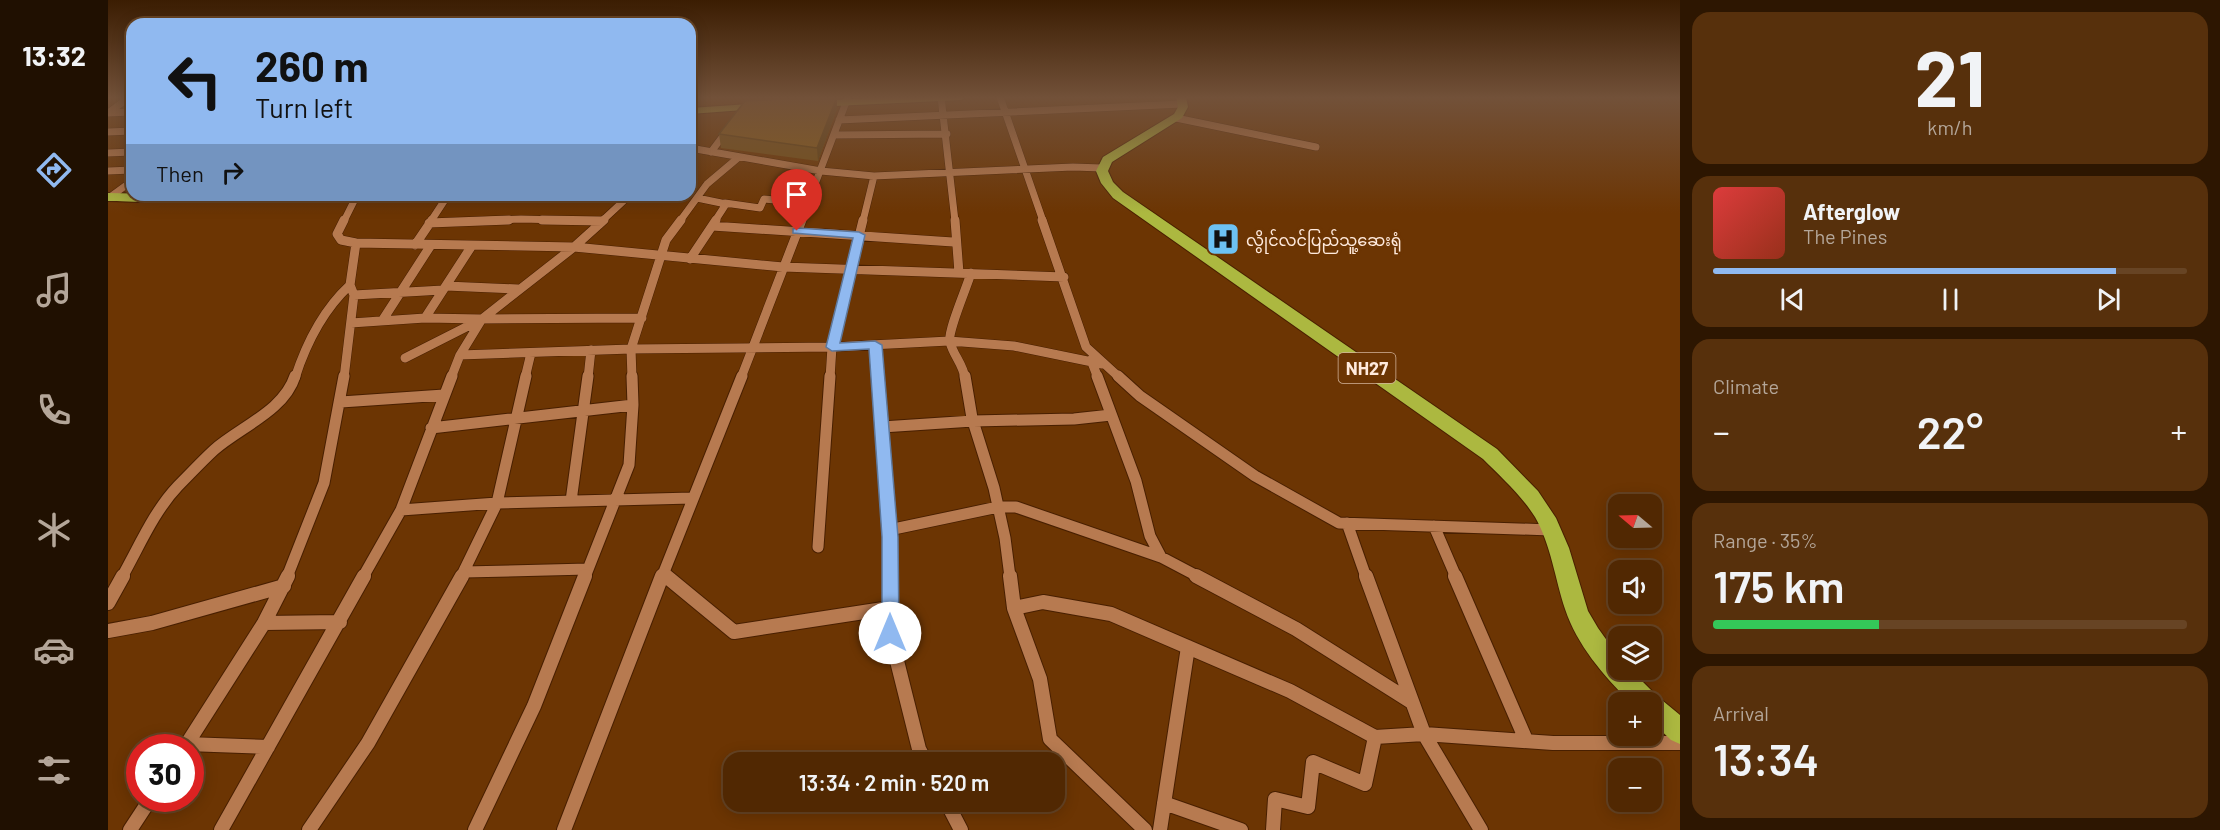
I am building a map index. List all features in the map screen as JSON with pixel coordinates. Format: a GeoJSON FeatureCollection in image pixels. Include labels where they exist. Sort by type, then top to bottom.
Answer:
{"type":"FeatureCollection","features":[{"type":"Feature","properties":{"kind":"highway"},"geometry":{"type":"LineString","coordinates":[[1102,168],[1107,160],[1140,136]]}},
{"type":"Feature","properties":{"kind":"highway","name":"NH27"},"geometry":{"type":"LineString","coordinates":[[1102,168],[1103,176],[1118,195],[1490,454],[1521,485],[1541,512],[1557,542],[1578,614],[1603,654],[1638,692]]}},
{"type":"Feature","properties":{"kind":"highway"},"geometry":{"type":"LineString","coordinates":[[109,197],[126,197]]}},
{"type":"Feature","properties":{"kind":"highway"},"geometry":{"type":"LineString","coordinates":[[1662,715],[1680,732]]}},
{"type":"Feature","properties":{"kind":"street"},"geometry":{"type":"LineString","coordinates":[[711,152],[723,136]]}},
{"type":"Feature","properties":{"kind":"street"},"geometry":{"type":"LineString","coordinates":[[564,830],[834,136]]}},
{"type":"Feature","properties":{"kind":"street"},"geometry":{"type":"LineString","coordinates":[[947,136],[965,273],[962,302],[950,329],[949,342],[964,370],[973,421],[998,507],[1014,608],[1040,679],[1050,739],[1145,830]]}},
{"type":"Feature","properties":{"kind":"street"},"geometry":{"type":"LineString","coordinates":[[1014,136],[1086,346],[1140,396],[1255,476],[1339,522],[1551,530]]}},
{"type":"Feature","properties":{"kind":"street"},"geometry":{"type":"LineString","coordinates":[[1279,136],[1316,147]]}},
{"type":"Feature","properties":{"kind":"street"},"geometry":{"type":"LineString","coordinates":[[696,149],[821,171],[874,176],[1025,168],[1102,168]]}},
{"type":"Feature","properties":{"kind":"street"},"geometry":{"type":"LineString","coordinates":[[108,153],[126,152]]}},
{"type":"Feature","properties":{"kind":"street"},"geometry":{"type":"LineString","coordinates":[[739,157],[707,184],[697,198],[760,208],[764,199],[808,203]]}},
{"type":"Feature","properties":{"kind":"street"},"geometry":{"type":"LineString","coordinates":[[108,171],[126,170]]}},
{"type":"Feature","properties":{"kind":"street"},"geometry":{"type":"LineString","coordinates":[[818,547],[832,347],[874,176]]}},
{"type":"Feature","properties":{"kind":"street"},"geometry":{"type":"LineString","coordinates":[[109,197],[126,186]]}},
{"type":"Feature","properties":{"kind":"street"},"geometry":{"type":"LineString","coordinates":[[354,201],[337,234],[341,240],[356,243],[574,247],[783,267],[1064,277]]}},
{"type":"Feature","properties":{"kind":"street"},"geometry":{"type":"LineString","coordinates":[[415,245],[444,201]]}},
{"type":"Feature","properties":{"kind":"street"},"geometry":{"type":"LineString","coordinates":[[405,358],[482,319],[574,247],[624,201]]}},
{"type":"Feature","properties":{"kind":"street"},"geometry":{"type":"LineString","coordinates":[[476,830],[534,706],[629,465],[633,405],[631,349],[666,240],[695,201]]}},
{"type":"Feature","properties":{"kind":"street"},"geometry":{"type":"LineString","coordinates":[[690,259],[725,203]]}},
{"type":"Feature","properties":{"kind":"street"},"geometry":{"type":"LineString","coordinates":[[429,223],[521,219],[602,221]]}},
{"type":"Feature","properties":{"kind":"street"},"geometry":{"type":"LineString","coordinates":[[712,226],[953,242]]}},
{"type":"Feature","properties":{"kind":"street"},"geometry":{"type":"LineString","coordinates":[[193,734],[264,623],[284,586],[324,483],[341,402],[351,323],[356,243]]}},
{"type":"Feature","properties":{"kind":"street"},"geometry":{"type":"LineString","coordinates":[[382,321],[431,245]]}},
{"type":"Feature","properties":{"kind":"street"},"geometry":{"type":"LineString","coordinates":[[425,318],[471,246]]}},
{"type":"Feature","properties":{"kind":"street"},"geometry":{"type":"LineString","coordinates":[[108,603],[160,510],[176,488],[215,449],[278,403],[291,389],[300,362],[332,302],[352,290],[398,293],[444,288],[518,289]]}},
{"type":"Feature","properties":{"kind":"street"},"geometry":{"type":"LineString","coordinates":[[351,323],[425,318],[642,318]]}},
{"type":"Feature","properties":{"kind":"street"},"geometry":{"type":"LineString","coordinates":[[221,830],[401,510],[460,355],[482,319]]}},
{"type":"Feature","properties":{"kind":"street"},"geometry":{"type":"LineString","coordinates":[[460,355],[631,349],[832,347],[949,342],[1014,346],[1107,365]]}},
{"type":"Feature","properties":{"kind":"street"},"geometry":{"type":"LineString","coordinates":[[875,345],[889,530],[890,633],[921,752]]}},
{"type":"Feature","properties":{"kind":"street"},"geometry":{"type":"LineString","coordinates":[[571,501],[579,460],[582,412],[591,350]]}},
{"type":"Feature","properties":{"kind":"street"},"geometry":{"type":"LineString","coordinates":[[309,830],[368,743],[464,572],[497,503],[531,352]]}},
{"type":"Feature","properties":{"kind":"street"},"geometry":{"type":"LineString","coordinates":[[1091,360],[1136,481],[1150,536],[1161,557]]}},
{"type":"Feature","properties":{"kind":"street"},"geometry":{"type":"LineString","coordinates":[[341,402],[444,395]]}},
{"type":"Feature","properties":{"kind":"street"},"geometry":{"type":"LineString","coordinates":[[432,428],[633,405]]}},
{"type":"Feature","properties":{"kind":"street"},"geometry":{"type":"LineString","coordinates":[[882,427],[973,421],[1074,419],[1111,415]]}},
{"type":"Feature","properties":{"kind":"street"},"geometry":{"type":"LineString","coordinates":[[401,510],[497,503],[692,498]]}},
{"type":"Feature","properties":{"kind":"street"},"geometry":{"type":"LineString","coordinates":[[889,530],[998,507],[1016,507],[1058,520],[1161,557],[1296,629],[1410,701]]}},
{"type":"Feature","properties":{"kind":"street"},"geometry":{"type":"LineString","coordinates":[[1347,523],[1410,701],[1424,734],[1481,830]]}},
{"type":"Feature","properties":{"kind":"street"},"geometry":{"type":"LineString","coordinates":[[1434,526],[1526,740]]}},
{"type":"Feature","properties":{"kind":"street"},"geometry":{"type":"LineString","coordinates":[[464,572],[588,570]]}},
{"type":"Feature","properties":{"kind":"street"},"geometry":{"type":"LineString","coordinates":[[663,573],[734,632],[890,608]]}},
{"type":"Feature","properties":{"kind":"street"},"geometry":{"type":"LineString","coordinates":[[108,631],[152,623],[284,586]]}},
{"type":"Feature","properties":{"kind":"street"},"geometry":{"type":"LineString","coordinates":[[1014,608],[1043,602],[1111,614],[1290,692],[1375,737],[1424,734],[1552,743],[1680,742]]}},
{"type":"Feature","properties":{"kind":"street"},"geometry":{"type":"LineString","coordinates":[[264,623],[340,622]]}},
{"type":"Feature","properties":{"kind":"street"},"geometry":{"type":"LineString","coordinates":[[1160,830],[1188,647]]}},
{"type":"Feature","properties":{"kind":"street"},"geometry":{"type":"LineString","coordinates":[[1273,830],[1275,799],[1308,807],[1313,762],[1365,783],[1375,737]]}},
{"type":"Feature","properties":{"kind":"street"},"geometry":{"type":"LineString","coordinates":[[204,745],[268,747]]}},
{"type":"Feature","properties":{"kind":"street"},"geometry":{"type":"LineString","coordinates":[[1164,803],[1241,830]]}},
{"type":"Feature","properties":{"kind":"street"},"geometry":{"type":"LineString","coordinates":[[130,830],[142,812]]}},
{"type":"Feature","properties":{"kind":"street"},"geometry":{"type":"LineString","coordinates":[[952,812],[961,830]]}},
{"type":"Feature","properties":{"kind":"building"},"geometry":{"type":"Polygon","coordinates":[[[731,136],[822,136],[817,148],[731,136]]]}},
{"type":"Feature","properties":{"kind":"place","name":"လွိုင်လင်ပြည်သူ့ဆေးရုံ"},"geometry":{"type":"Point","coordinates":[1223,239]}},
{"type":"Feature","properties":{"kind":"route"},"geometry":{"type":"LineString","coordinates":[[797,231],[859,235],[832,347],[875,345],[890,537],[890,633]]}}]}
